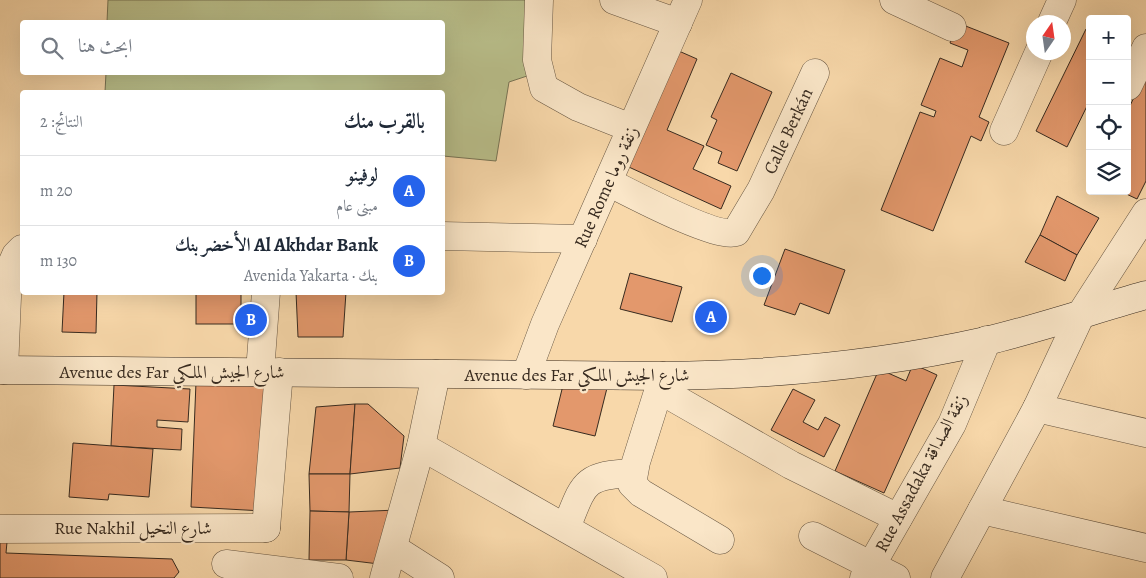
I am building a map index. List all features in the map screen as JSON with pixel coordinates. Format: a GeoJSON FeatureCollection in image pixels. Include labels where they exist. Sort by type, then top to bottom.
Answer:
{"type":"FeatureCollection","features":[{"type":"Feature","properties":{"kind":"street"},"geometry":{"type":"LineString","coordinates":[[539,0],[537,60],[544,88],[578,107],[631,128]]}},
{"type":"Feature","properties":{"kind":"street"},"geometry":{"type":"LineString","coordinates":[[614,0],[683,12]]}},
{"type":"Feature","properties":{"kind":"street"},"geometry":{"type":"LineString","coordinates":[[894,0],[952,27]]}},
{"type":"Feature","properties":{"kind":"street"},"geometry":{"type":"LineString","coordinates":[[1055,15],[1062,0]]}},
{"type":"Feature","properties":{"kind":"street","name":"Rue Rome زنقة روما"},"geometry":{"type":"LineString","coordinates":[[526,375],[545,324],[683,12]]}},
{"type":"Feature","properties":{"kind":"street"},"geometry":{"type":"LineString","coordinates":[[1131,80],[1146,48]]}},
{"type":"Feature","properties":{"kind":"street"},"geometry":{"type":"LineString","coordinates":[[1004,131],[1035,60]]}},
{"type":"Feature","properties":{"kind":"street","name":"Calle Berkán"},"geometry":{"type":"LineString","coordinates":[[608,182],[675,215],[729,234],[739,228],[761,190],[815,73]]}},
{"type":"Feature","properties":{"kind":"street"},"geometry":{"type":"LineString","coordinates":[[945,578],[1037,408],[1081,314],[1146,213]]}},
{"type":"Feature","properties":{"kind":"street"},"geometry":{"type":"LineString","coordinates":[[445,236],[583,239]]}},
{"type":"Feature","properties":{"kind":"street"},"geometry":{"type":"LineString","coordinates":[[2,370],[8,273],[10,265],[20,252]]}},
{"type":"Feature","properties":{"kind":"street"},"geometry":{"type":"LineString","coordinates":[[219,571],[266,528],[270,372],[266,295]]}},
{"type":"Feature","properties":{"kind":"street","name":"Avenue des Far شارع الجيش الملكي"},"geometry":{"type":"LineString","coordinates":[[2,370],[526,375],[661,383],[727,375],[826,368],[889,359],[987,340],[1146,295]]}},
{"type":"Feature","properties":{"kind":"street","name":"Rue Assadaka زنقة الصداقة"},"geometry":{"type":"LineString","coordinates":[[868,572],[952,424],[987,340]]}},
{"type":"Feature","properties":{"kind":"street"},"geometry":{"type":"LineString","coordinates":[[384,578],[421,446],[436,374]]}},
{"type":"Feature","properties":{"kind":"street"},"geometry":{"type":"LineString","coordinates":[[720,540],[633,487],[633,473],[661,383],[792,465],[898,518]]}},
{"type":"Feature","properties":{"kind":"street"},"geometry":{"type":"LineString","coordinates":[[1037,408],[1146,433]]}},
{"type":"Feature","properties":{"kind":"street"},"geometry":{"type":"LineString","coordinates":[[421,446],[653,578]]}},
{"type":"Feature","properties":{"kind":"street"},"geometry":{"type":"LineString","coordinates":[[566,528],[578,499],[593,479],[601,475],[633,473]]}},
{"type":"Feature","properties":{"kind":"street"},"geometry":{"type":"LineString","coordinates":[[982,510],[1146,548]]}},
{"type":"Feature","properties":{"kind":"street","name":"Rue Nakhil شارع النخيل"},"geometry":{"type":"LineString","coordinates":[[0,528],[266,528]]}},
{"type":"Feature","properties":{"kind":"street"},"geometry":{"type":"LineString","coordinates":[[813,536],[868,572],[896,578]]}},
{"type":"Feature","properties":{"kind":"street"},"geometry":{"type":"LineString","coordinates":[[393,548],[440,578]]}},
{"type":"Feature","properties":{"kind":"street"},"geometry":{"type":"LineString","coordinates":[[219,571],[339,578]]}},
{"type":"Feature","properties":{"kind":"green space"},"geometry":{"type":"Polygon","coordinates":[[[108,0],[531,0],[530,75],[509,82],[496,161],[445,156],[445,90],[105,90],[106,75],[445,75],[445,20],[107,20],[108,0]]]}},
{"type":"Feature","properties":{"kind":"building"},"geometry":{"type":"Polygon","coordinates":[[[958,23],[1009,43],[979,117],[989,122],[981,141],[971,136],[933,231],[881,210],[920,112],[934,117],[936,111],[921,105],[940,58],[962,67],[968,50],[950,43],[958,23]]]}},
{"type":"Feature","properties":{"kind":"building"},"geometry":{"type":"Polygon","coordinates":[[[1086,29],[1086,108],[1067,147],[1036,131],[1086,29]]]}},
{"type":"Feature","properties":{"kind":"building"},"geometry":{"type":"Polygon","coordinates":[[[672,48],[697,59],[667,130],[704,146],[693,169],[731,186],[721,209],[620,163],[672,48]]]}},
{"type":"Feature","properties":{"kind":"building"},"geometry":{"type":"Polygon","coordinates":[[[1146,72],[1146,181],[1137,199],[1128,195],[1131,195],[1131,104],[1146,72]]]}},
{"type":"Feature","properties":{"kind":"building"},"geometry":{"type":"Polygon","coordinates":[[[731,73],[772,92],[737,171],[718,163],[722,152],[706,145],[717,120],[711,117],[731,73]]]}},
{"type":"Feature","properties":{"kind":"building"},"geometry":{"type":"Polygon","coordinates":[[[1057,196],[1099,218],[1077,255],[1040,235],[1057,196]]]}},
{"type":"Feature","properties":{"kind":"building"},"geometry":{"type":"Polygon","coordinates":[[[1040,235],[1077,255],[1065,281],[1025,262],[1040,235]]]}},
{"type":"Feature","properties":{"kind":"building"},"geometry":{"type":"Polygon","coordinates":[[[785,249],[845,270],[829,314],[800,303],[795,315],[764,305],[785,249]]]}},
{"type":"Feature","properties":{"kind":"building"},"geometry":{"type":"Polygon","coordinates":[[[630,273],[682,287],[672,322],[620,309],[630,273]]]}},
{"type":"Feature","properties":{"kind":"building"},"geometry":{"type":"Polygon","coordinates":[[[64,295],[97,295],[96,333],[62,332],[64,295]]]}},
{"type":"Feature","properties":{"kind":"building"},"geometry":{"type":"Polygon","coordinates":[[[196,295],[241,295],[241,324],[196,324],[196,295]]]}},
{"type":"Feature","properties":{"kind":"building"},"geometry":{"type":"Polygon","coordinates":[[[296,295],[346,295],[343,337],[298,337],[296,295]]]}},
{"type":"Feature","properties":{"kind":"building"},"geometry":{"type":"Polygon","coordinates":[[[913,364],[937,375],[884,493],[835,471],[879,369],[906,381],[913,364]]]}},
{"type":"Feature","properties":{"kind":"building"},"geometry":{"type":"Polygon","coordinates":[[[565,377],[607,388],[595,436],[553,426],[565,377]]]}},
{"type":"Feature","properties":{"kind":"building"},"geometry":{"type":"Polygon","coordinates":[[[196,382],[270,387],[263,511],[191,507],[196,382]]]}},
{"type":"Feature","properties":{"kind":"building"},"geometry":{"type":"Polygon","coordinates":[[[114,385],[190,389],[188,422],[157,420],[157,427],[182,429],[181,450],[111,446],[114,385]]]}},
{"type":"Feature","properties":{"kind":"building"},"geometry":{"type":"Polygon","coordinates":[[[793,389],[815,400],[803,422],[818,430],[825,417],[840,425],[824,457],[771,430],[793,389]]]}},
{"type":"Feature","properties":{"kind":"building"},"geometry":{"type":"Polygon","coordinates":[[[355,404],[350,474],[309,474],[316,407],[355,404]]]}},
{"type":"Feature","properties":{"kind":"building"},"geometry":{"type":"Polygon","coordinates":[[[355,404],[368,404],[404,436],[400,468],[350,474],[355,404]]]}},
{"type":"Feature","properties":{"kind":"building"},"geometry":{"type":"Polygon","coordinates":[[[73,443],[153,449],[149,497],[109,494],[108,500],[69,497],[73,443]]]}},
{"type":"Feature","properties":{"kind":"building"},"geometry":{"type":"Polygon","coordinates":[[[309,474],[350,474],[349,512],[310,511],[309,474]]]}},
{"type":"Feature","properties":{"kind":"building"},"geometry":{"type":"Polygon","coordinates":[[[397,510],[379,564],[346,560],[349,512],[397,510]]]}},
{"type":"Feature","properties":{"kind":"building"},"geometry":{"type":"Polygon","coordinates":[[[310,511],[349,512],[346,560],[309,560],[310,511]]]}},
{"type":"Feature","properties":{"kind":"building"},"geometry":{"type":"Polygon","coordinates":[[[0,542],[7,542],[6,553],[172,559],[179,572],[174,578],[0,578],[0,542]]]}},
{"type":"Feature","properties":{"kind":"place","name":"لوفينو"},"geometry":{"type":"Point","coordinates":[711,317]}},
{"type":"Feature","properties":{"kind":"place","name":"Al Akhdar Bank الأخضر بنك"},"geometry":{"type":"Point","coordinates":[251,320]}}]}
